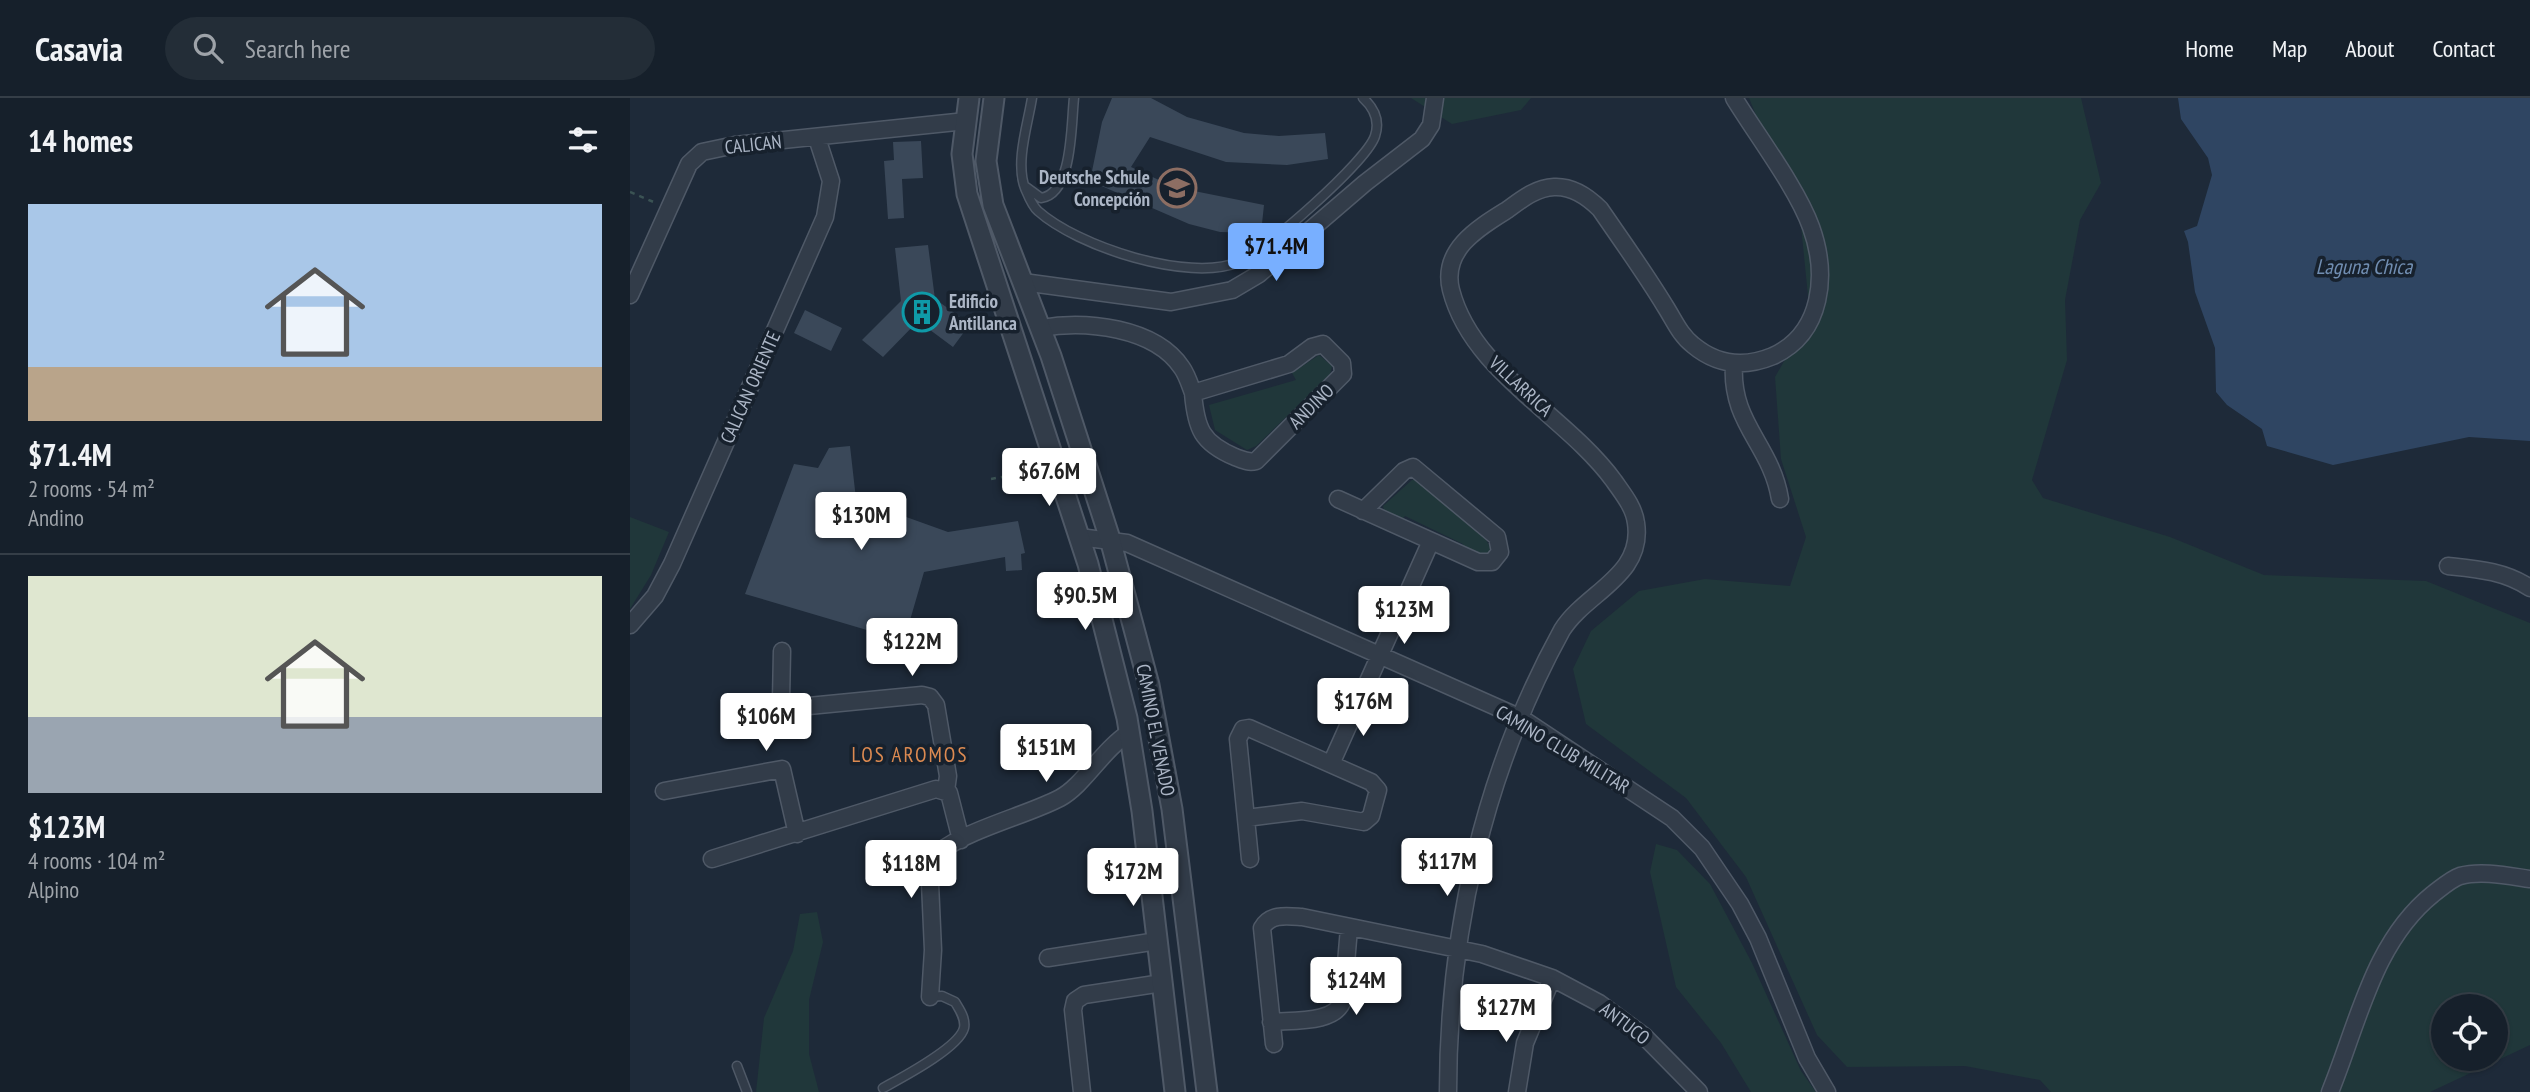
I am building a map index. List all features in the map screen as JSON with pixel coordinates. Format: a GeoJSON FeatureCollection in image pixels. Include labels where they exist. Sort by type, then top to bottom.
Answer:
{"type":"FeatureCollection","features":[{"type":"Feature","properties":{"kind":"street","name":"CAMINO EL VENADO"},"geometry":{"type":"LineString","coordinates":[[969,98],[962,167],[970,205],[1079,537],[1130,732],[1175,1092]]}},
{"type":"Feature","properties":{"kind":"street","name":"CAMINO EL VENADO"},"geometry":{"type":"LineString","coordinates":[[994,98],[986,146],[989,190],[1041,328],[1110,539],[1142,656],[1163,755],[1207,1092]]}},
{"type":"Feature","properties":{"kind":"street"},"geometry":{"type":"LineString","coordinates":[[1023,282],[1171,302],[1232,290],[1259,274],[1365,183],[1422,139],[1431,125],[1435,98]]}},
{"type":"Feature","properties":{"kind":"street"},"geometry":{"type":"LineString","coordinates":[[1734,98],[1811,226],[1819,281],[1814,315],[1796,341],[1768,358],[1734,364],[1732,386],[1736,401],[1744,422],[1768,459],[1780,499]]}},
{"type":"Feature","properties":{"kind":"street","name":"CALICAN"},"geometry":{"type":"LineString","coordinates":[[630,295],[689,164],[702,152],[734,145],[965,121]]}},
{"type":"Feature","properties":{"kind":"street","name":"CALICAN ORIENTE"},"geometry":{"type":"LineString","coordinates":[[630,625],[655,596],[673,564],[825,217],[831,181],[817,138]]}},
{"type":"Feature","properties":{"kind":"street","name":"VILLARRICA"},"geometry":{"type":"LineString","coordinates":[[1448,1092],[1450,1016],[1457,949],[1468,883],[1484,817],[1521,718],[1562,630],[1576,611],[1625,569],[1632,556],[1637,529],[1627,500],[1601,464],[1560,422],[1504,374],[1467,324],[1449,281],[1451,264],[1458,248],[1475,230],[1533,193],[1557,187],[1577,192],[1600,209],[1685,339],[1708,356],[1734,364]]}},
{"type":"Feature","properties":{"kind":"street","name":"ANDINO"},"geometry":{"type":"LineString","coordinates":[[1041,328],[1063,324],[1101,325],[1142,339],[1171,354],[1184,369],[1207,442],[1215,449],[1254,462],[1343,374],[1344,369],[1327,346],[1316,344],[1289,365],[1193,393]]}},
{"type":"Feature","properties":{"kind":"street"},"geometry":{"type":"LineString","coordinates":[[1338,499],[1363,511],[1482,563],[1492,562],[1500,549],[1497,537],[1413,467],[1404,471],[1363,511]]}},
{"type":"Feature","properties":{"kind":"street","name":"CAMINO CLUB MILITAR"},"geometry":{"type":"LineString","coordinates":[[1079,537],[1127,543],[1521,718],[1672,818],[1702,848],[1740,904],[1758,938],[1807,1058],[1827,1092]]}},
{"type":"Feature","properties":{"kind":"street"},"geometry":{"type":"LineString","coordinates":[[1331,764],[1432,541]]}},
{"type":"Feature","properties":{"kind":"street"},"geometry":{"type":"LineString","coordinates":[[2448,566],[2485,570],[2516,579],[2530,588]]}},
{"type":"Feature","properties":{"kind":"street"},"geometry":{"type":"LineString","coordinates":[[782,651],[780,700],[788,708],[922,695],[930,697],[936,705],[947,769],[946,791],[951,798],[961,841]]}},
{"type":"Feature","properties":{"kind":"street"},"geometry":{"type":"LineString","coordinates":[[1246,818],[1302,811],[1358,822],[1369,819],[1378,793],[1377,786],[1249,728],[1240,730],[1238,739],[1250,859]]}},
{"type":"Feature","properties":{"kind":"street"},"geometry":{"type":"LineString","coordinates":[[930,997],[933,950],[927,865],[933,856],[1063,796],[1114,743],[1130,732]]}},
{"type":"Feature","properties":{"kind":"street"},"geometry":{"type":"LineString","coordinates":[[664,791],[782,769],[797,834]]}},
{"type":"Feature","properties":{"kind":"street"},"geometry":{"type":"LineString","coordinates":[[712,859],[936,789],[946,791]]}},
{"type":"Feature","properties":{"kind":"street"},"geometry":{"type":"LineString","coordinates":[[2330,1092],[2388,946],[2409,916],[2432,895],[2460,877],[2486,874],[2530,879]]}},
{"type":"Feature","properties":{"kind":"street","name":"ANTUCO"},"geometry":{"type":"LineString","coordinates":[[1271,1022],[1261,933],[1264,924],[1268,919],[1290,916],[1337,923],[1349,928],[1506,960],[1552,978],[1599,1003],[1629,1024],[1666,1056],[1699,1092]]}},
{"type":"Feature","properties":{"kind":"street"},"geometry":{"type":"LineString","coordinates":[[1274,1044],[1271,1022],[1328,1016],[1339,1010],[1343,999],[1349,928]]}},
{"type":"Feature","properties":{"kind":"street"},"geometry":{"type":"LineString","coordinates":[[1048,958],[1157,941]]}},
{"type":"Feature","properties":{"kind":"street"},"geometry":{"type":"LineString","coordinates":[[1517,1092],[1525,1043],[1552,978]]}},
{"type":"Feature","properties":{"kind":"street"},"geometry":{"type":"LineString","coordinates":[[1082,1092],[1073,1010],[1075,1001],[1084,995],[1162,984]]}},
{"type":"Feature","properties":{"kind":"lane"},"geometry":{"type":"LineString","coordinates":[[1032,98],[1023,154],[1024,185],[1036,209],[1126,256],[1203,268],[1238,262],[1309,208],[1369,148],[1377,122],[1372,107],[1363,98]]}},
{"type":"Feature","properties":{"kind":"lane"},"geometry":{"type":"LineString","coordinates":[[1024,185],[1041,198],[1055,194],[1063,182],[1074,98]]}},
{"type":"Feature","properties":{"kind":"lane"},"geometry":{"type":"LineString","coordinates":[[883,1088],[929,1061],[961,1034],[964,1021],[955,1002],[942,996],[930,997]]}},
{"type":"Feature","properties":{"kind":"lane"},"geometry":{"type":"LineString","coordinates":[[737,1066],[747,1092]]}},
{"type":"Feature","properties":{"kind":"path"},"geometry":{"type":"LineString","coordinates":[[630,192],[669,208]]}},
{"type":"Feature","properties":{"kind":"path"},"geometry":{"type":"LineString","coordinates":[[991,479],[1056,467]]}},
{"type":"Feature","properties":{"kind":"path"},"geometry":{"type":"LineString","coordinates":[[1005,476],[1005,487]]}},
{"type":"Feature","properties":{"kind":"green space"},"geometry":{"type":"Polygon","coordinates":[[[1411,98],[1531,98],[1521,110],[1452,124],[1411,98]]]}},
{"type":"Feature","properties":{"kind":"green space"},"geometry":{"type":"Polygon","coordinates":[[[1749,98],[2081,98],[2101,183],[2080,220],[2065,300],[2067,360],[2032,480],[2043,498],[2170,537],[2264,575],[2426,581],[2530,623],[2530,1045],[2508,1055],[2508,994],[2431,994],[2431,1071],[2475,1071],[2430,1092],[2051,1092],[2040,1080],[1965,1066],[1847,1067],[1817,1035],[1746,877],[1686,798],[1586,724],[1573,669],[1591,631],[1639,591],[1705,579],[1790,586],[1806,537],[1781,459],[1775,377],[1810,316],[1801,226],[1749,98]]]}},
{"type":"Feature","properties":{"kind":"green space"},"geometry":{"type":"Polygon","coordinates":[[[1319,355],[1332,366],[1330,375],[1256,446],[1247,450],[1215,430],[1209,405],[1296,380],[1292,373],[1319,355]]]}},
{"type":"Feature","properties":{"kind":"green space"},"geometry":{"type":"Polygon","coordinates":[[[1412,480],[1418,480],[1485,538],[1491,549],[1487,554],[1480,556],[1463,550],[1463,544],[1405,516],[1400,522],[1384,511],[1383,506],[1412,480]]]}},
{"type":"Feature","properties":{"kind":"green space"},"geometry":{"type":"Polygon","coordinates":[[[630,517],[669,532],[651,575],[630,609],[630,517]]]}},
{"type":"Feature","properties":{"kind":"green space"},"geometry":{"type":"Polygon","coordinates":[[[1656,844],[1677,850],[1710,884],[1752,963],[1801,1071],[1816,1092],[1751,1092],[1721,1043],[1676,987],[1650,872],[1656,844]]]}},
{"type":"Feature","properties":{"kind":"green space"},"geometry":{"type":"Polygon","coordinates":[[[817,912],[823,942],[809,1000],[809,1054],[819,1092],[756,1092],[764,1018],[793,951],[800,914],[817,912]]]}},
{"type":"Feature","properties":{"kind":"water","name":"Laguna Chica"},"geometry":{"type":"Polygon","coordinates":[[[2178,98],[2530,98],[2530,441],[2469,437],[2333,465],[2267,446],[2262,429],[2227,405],[2216,392],[2215,348],[2195,292],[2184,231],[2197,226],[2212,175],[2208,158],[2181,119],[2178,98]]]}},
{"type":"Feature","properties":{"kind":"building"},"geometry":{"type":"Polygon","coordinates":[[[1112,98],[1151,98],[1187,117],[1244,133],[1279,136],[1325,133],[1328,159],[1287,165],[1226,162],[1150,137],[1131,167],[1174,187],[1264,205],[1261,233],[1220,232],[1189,224],[1090,181],[1102,122],[1112,98]]]}},
{"type":"Feature","properties":{"kind":"building"},"geometry":{"type":"Polygon","coordinates":[[[921,141],[923,178],[902,179],[904,218],[888,219],[884,161],[894,160],[893,142],[921,141]]]}},
{"type":"Feature","properties":{"kind":"building","name":"Edificio Antillanca"},"geometry":{"type":"Polygon","coordinates":[[[928,245],[935,299],[970,324],[953,347],[918,321],[883,357],[862,340],[901,301],[895,248],[928,245]]]}},
{"type":"Feature","properties":{"kind":"building"},"geometry":{"type":"Polygon","coordinates":[[[805,310],[842,328],[831,351],[794,333],[805,310]]]}},
{"type":"Feature","properties":{"kind":"building"},"geometry":{"type":"Polygon","coordinates":[[[850,446],[856,499],[948,532],[1018,521],[1025,553],[1021,554],[1022,570],[1006,571],[1005,557],[924,572],[904,641],[745,594],[794,464],[818,468],[829,448],[850,446]]]}},
{"type":"Feature","properties":{"kind":"place","name":"Deutsche Schule Concepción"},"geometry":{"type":"Point","coordinates":[1177,188]}},
{"type":"Feature","properties":{"kind":"place","name":"Edificio Antillanca"},"geometry":{"type":"Point","coordinates":[922,312]}},
{"type":"Feature","properties":{"kind":"district","name":"LOS AROMOS"},"geometry":{"type":"Point","coordinates":[910,754]}}]}
